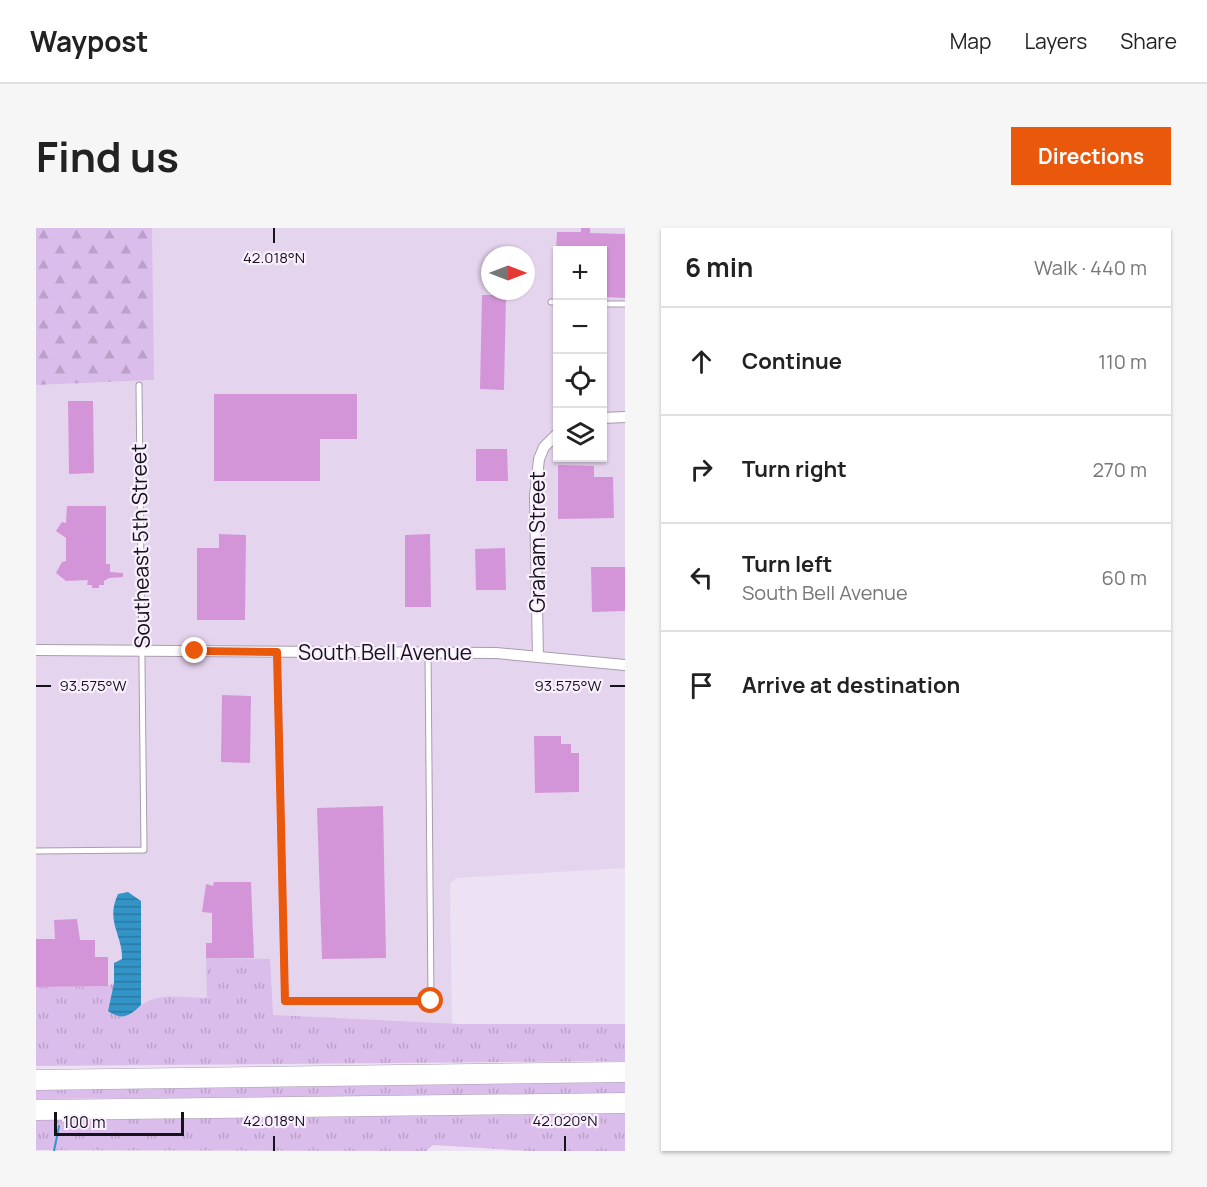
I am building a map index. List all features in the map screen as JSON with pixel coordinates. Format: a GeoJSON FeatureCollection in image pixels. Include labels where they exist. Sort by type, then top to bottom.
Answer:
{"type":"FeatureCollection","features":[{"type":"Feature","properties":{"kind":"highway"},"geometry":{"type":"LineString","coordinates":[[36,1080],[625,1072]]}},
{"type":"Feature","properties":{"kind":"highway"},"geometry":{"type":"LineString","coordinates":[[36,1110],[625,1103]]}},
{"type":"Feature","properties":{"kind":"street","name":"Graham Street"},"geometry":{"type":"LineString","coordinates":[[538,657],[535,496],[539,459],[544,447],[553,439]]}},
{"type":"Feature","properties":{"kind":"street","name":"South Bell Avenue"},"geometry":{"type":"LineString","coordinates":[[36,650],[496,653],[625,665]]}},
{"type":"Feature","properties":{"kind":"lane"},"geometry":{"type":"LineString","coordinates":[[607,304],[625,304]]}},
{"type":"Feature","properties":{"kind":"lane","name":"Southeast 5th Street"},"geometry":{"type":"LineString","coordinates":[[36,851],[144,850],[139,385]]}},
{"type":"Feature","properties":{"kind":"lane"},"geometry":{"type":"LineString","coordinates":[[277,652],[285,1001],[431,1001],[428,653]]}},
{"type":"Feature","properties":{"kind":"shaded area"},"geometry":{"type":"Polygon","coordinates":[[[152,228],[625,228],[625,868],[456,878],[450,884],[452,1024],[36,1028],[36,385],[153,380],[152,228]]]}},
{"type":"Feature","properties":{"kind":"green space"},"geometry":{"type":"Polygon","coordinates":[[[36,228],[152,228],[154,380],[36,385],[36,228]]]}},
{"type":"Feature","properties":{"kind":"green space"},"geometry":{"type":"Polygon","coordinates":[[[206,958],[270,959],[273,1015],[460,1024],[625,1024],[625,1061],[36,1066],[36,987],[108,986],[114,983],[108,1011],[122,1016],[147,1002],[160,998],[173,996],[207,998],[206,958]]]}},
{"type":"Feature","properties":{"kind":"green space"},"geometry":{"type":"Polygon","coordinates":[[[625,1079],[625,1094],[36,1099],[36,1084],[625,1079]]]}},
{"type":"Feature","properties":{"kind":"green space"},"geometry":{"type":"Polygon","coordinates":[[[625,1111],[625,1151],[530,1151],[433,1145],[426,1151],[36,1150],[36,1117],[625,1111]]]}},
{"type":"Feature","properties":{"kind":"water"},"geometry":{"type":"Polygon","coordinates":[[[128,892],[141,901],[141,1005],[126,1016],[118,1016],[108,1011],[114,983],[114,963],[122,959],[113,913],[118,894],[128,892]]]}},
{"type":"Feature","properties":{"kind":"building"},"geometry":{"type":"Polygon","coordinates":[[[581,228],[590,228],[590,233],[625,234],[625,298],[607,297],[607,246],[556,246],[557,232],[581,232],[581,228]]]}},
{"type":"Feature","properties":{"kind":"building"},"geometry":{"type":"Polygon","coordinates":[[[482,300],[506,300],[504,390],[480,389],[482,300]]]}},
{"type":"Feature","properties":{"kind":"building"},"geometry":{"type":"Polygon","coordinates":[[[214,394],[357,394],[357,439],[320,439],[320,481],[214,481],[214,394]]]}},
{"type":"Feature","properties":{"kind":"building"},"geometry":{"type":"Polygon","coordinates":[[[68,401],[93,401],[94,473],[69,474],[68,401]]]}},
{"type":"Feature","properties":{"kind":"building"},"geometry":{"type":"Polygon","coordinates":[[[476,449],[507,449],[508,481],[476,481],[476,449]]]}},
{"type":"Feature","properties":{"kind":"building"},"geometry":{"type":"Polygon","coordinates":[[[558,465],[594,466],[594,477],[613,477],[614,518],[558,519],[558,465]]]}},
{"type":"Feature","properties":{"kind":"building"},"geometry":{"type":"Polygon","coordinates":[[[67,506],[106,506],[106,564],[110,564],[110,572],[123,573],[123,577],[109,578],[104,581],[104,585],[99,585],[99,588],[92,588],[92,585],[87,585],[88,580],[66,581],[56,573],[62,562],[66,561],[66,538],[56,531],[62,522],[66,523],[67,506]]]}},
{"type":"Feature","properties":{"kind":"building"},"geometry":{"type":"Polygon","coordinates":[[[219,534],[246,535],[245,620],[197,620],[197,548],[219,548],[219,534]]]}},
{"type":"Feature","properties":{"kind":"building"},"geometry":{"type":"Polygon","coordinates":[[[430,534],[431,607],[405,607],[405,535],[430,534]]]}},
{"type":"Feature","properties":{"kind":"building"},"geometry":{"type":"Polygon","coordinates":[[[505,548],[506,590],[476,590],[475,549],[505,548]]]}},
{"type":"Feature","properties":{"kind":"building"},"geometry":{"type":"Polygon","coordinates":[[[591,567],[625,567],[625,611],[592,612],[591,567]]]}},
{"type":"Feature","properties":{"kind":"building"},"geometry":{"type":"Polygon","coordinates":[[[222,695],[251,696],[250,763],[221,762],[222,695]]]}},
{"type":"Feature","properties":{"kind":"building"},"geometry":{"type":"Polygon","coordinates":[[[534,736],[561,736],[561,744],[571,744],[571,753],[579,753],[579,792],[535,793],[534,736]]]}},
{"type":"Feature","properties":{"kind":"building"},"geometry":{"type":"Polygon","coordinates":[[[383,806],[386,958],[322,959],[317,808],[383,806]]]}},
{"type":"Feature","properties":{"kind":"building"},"geometry":{"type":"Polygon","coordinates":[[[214,882],[251,882],[254,958],[206,958],[206,943],[212,943],[212,913],[202,912],[206,884],[213,886],[214,882]]]}},
{"type":"Feature","properties":{"kind":"building"},"geometry":{"type":"Polygon","coordinates":[[[77,919],[80,940],[95,940],[95,957],[108,957],[108,986],[36,987],[36,939],[55,939],[54,920],[77,919]]]}},
{"type":"Feature","properties":{"kind":"waterway"},"geometry":{"type":"LineString","coordinates":[[54,1151],[59,1126]]}},
{"type":"Feature","properties":{"kind":"route"},"geometry":{"type":"LineString","coordinates":[[195,651],[277,652],[285,1001],[307,999],[431,1001]]}}]}
